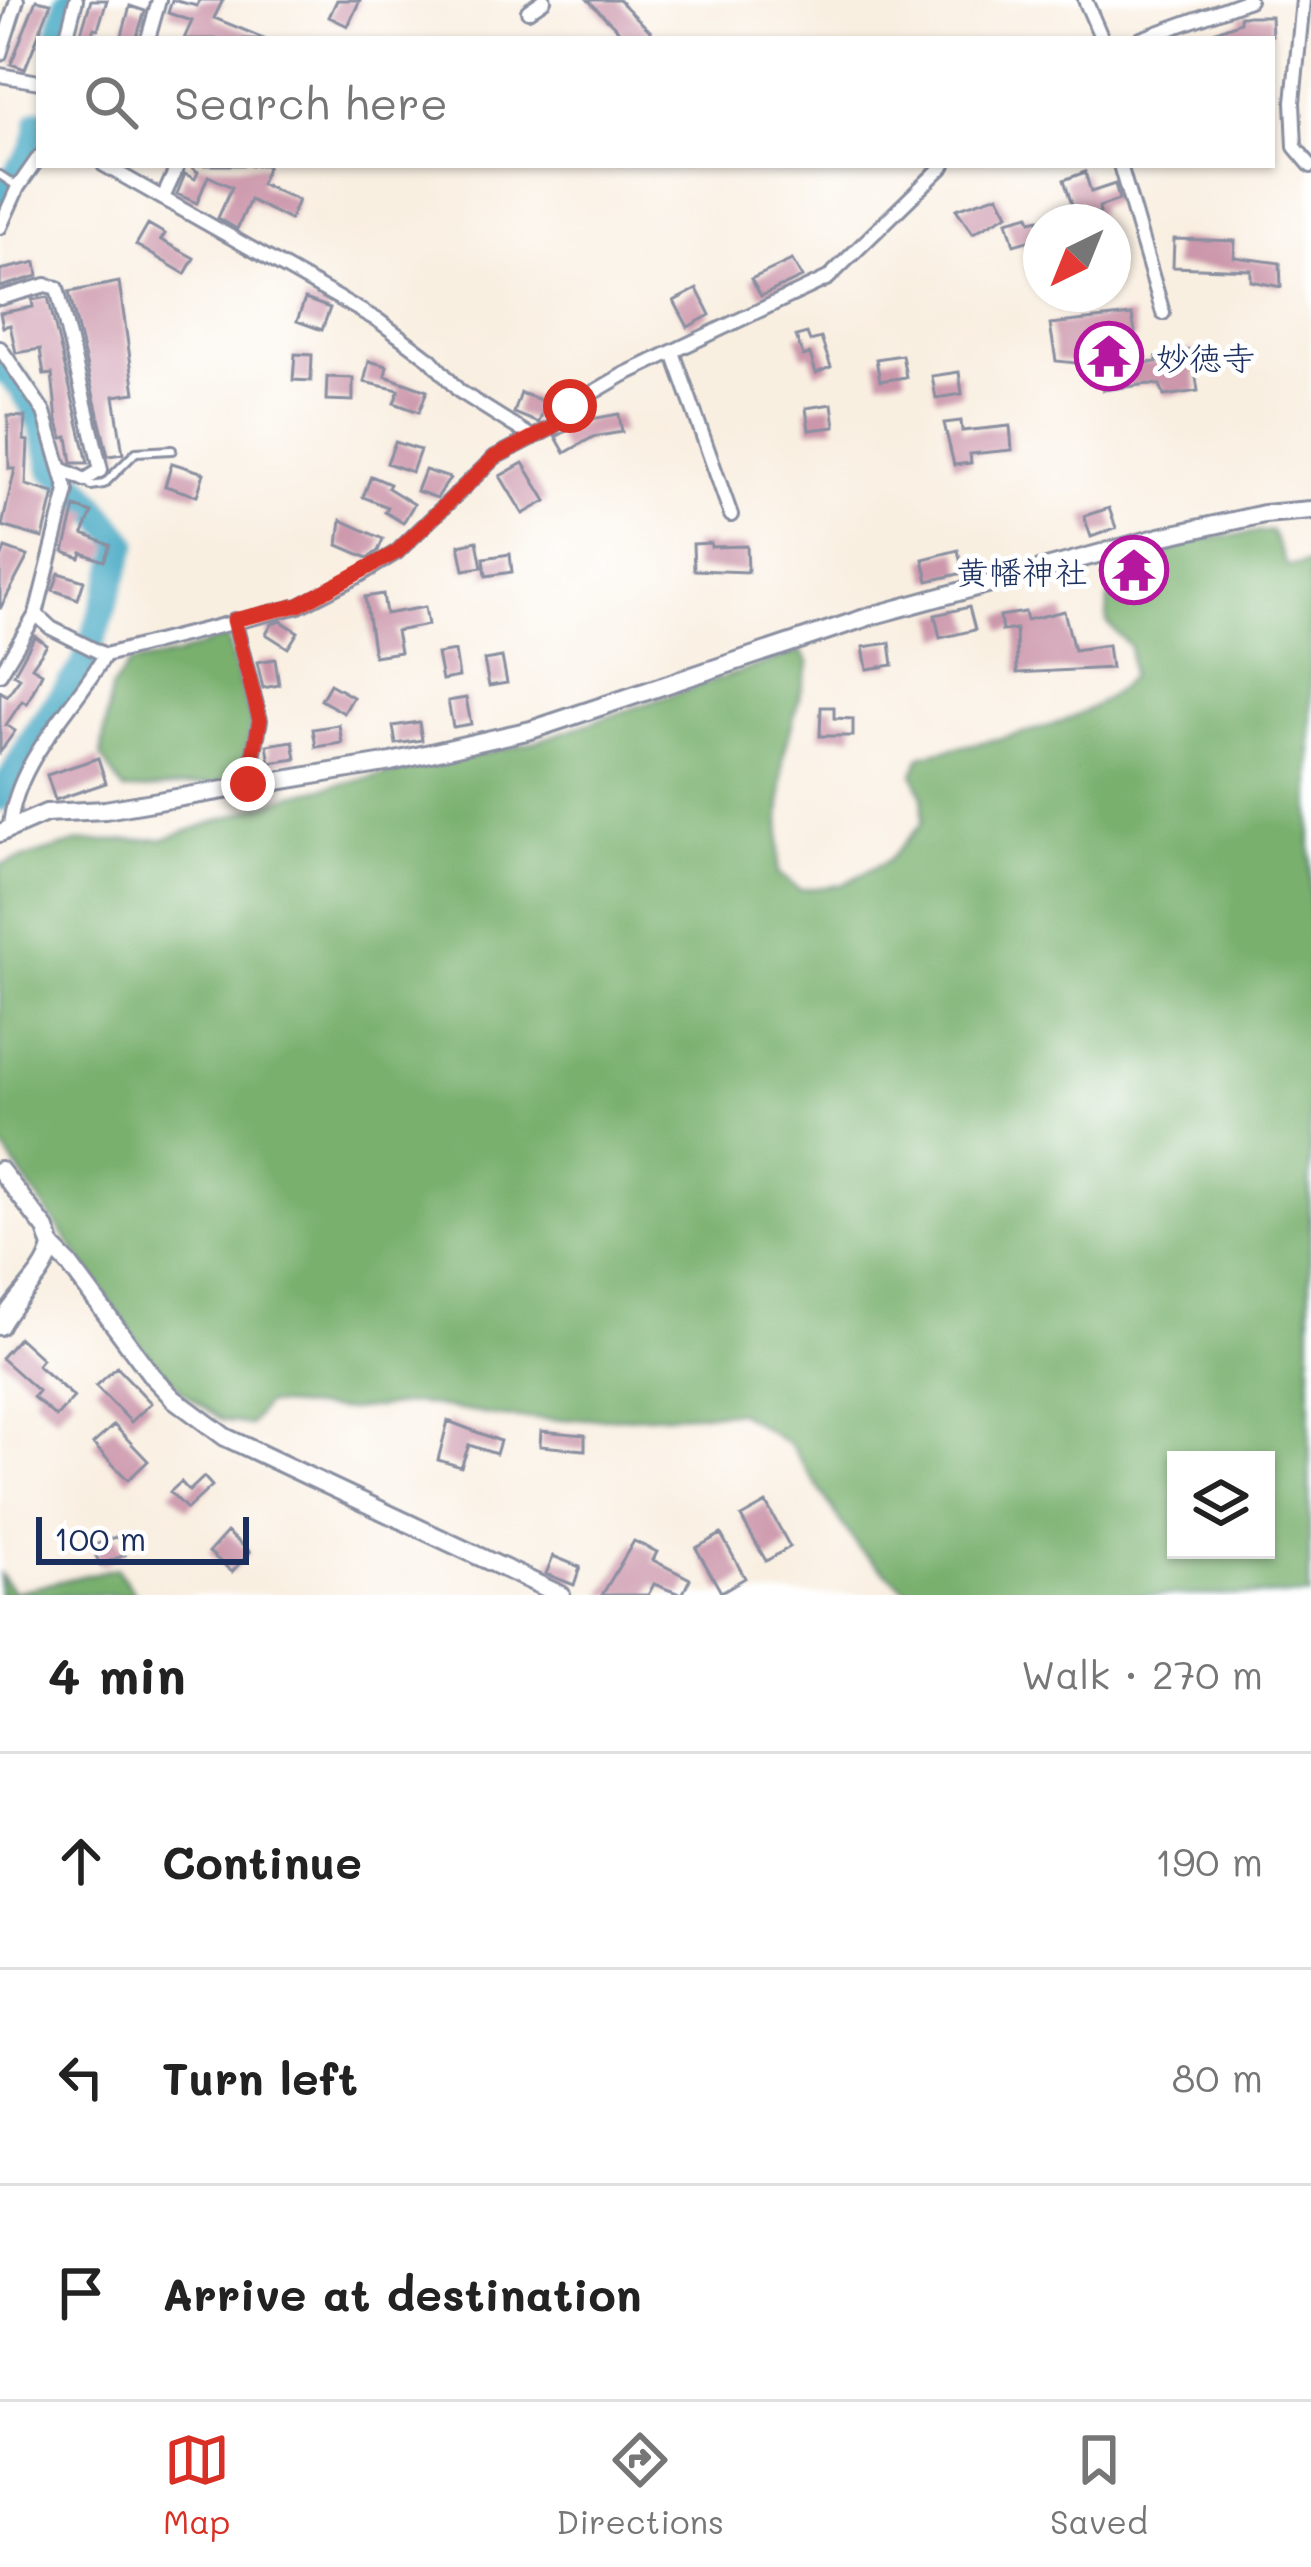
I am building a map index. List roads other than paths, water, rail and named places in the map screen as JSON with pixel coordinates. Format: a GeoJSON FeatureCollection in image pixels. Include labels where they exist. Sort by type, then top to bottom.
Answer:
{"type":"FeatureCollection","features":[{"type":"Feature","properties":{"kind":"street"},"geometry":{"type":"LineString","coordinates":[[0,54],[17,0]]}},
{"type":"Feature","properties":{"kind":"street"},"geometry":{"type":"LineString","coordinates":[[67,36],[76,0]]}},
{"type":"Feature","properties":{"kind":"street"},"geometry":{"type":"LineString","coordinates":[[149,36],[159,0]]}},
{"type":"Feature","properties":{"kind":"street"},"geometry":{"type":"LineString","coordinates":[[528,10],[544,0]]}},
{"type":"Feature","properties":{"kind":"street"},"geometry":{"type":"LineString","coordinates":[[1085,0],[1101,36]]}},
{"type":"Feature","properties":{"kind":"street"},"geometry":{"type":"LineString","coordinates":[[1149,36],[1250,0]]}},
{"type":"Feature","properties":{"kind":"street"},"geometry":{"type":"LineString","coordinates":[[1303,0],[1293,101],[1295,147],[1311,166]]}},
{"type":"Feature","properties":{"kind":"street"},"geometry":{"type":"LineString","coordinates":[[0,75],[36,81]]}},
{"type":"Feature","properties":{"kind":"street"},"geometry":{"type":"LineString","coordinates":[[0,227],[36,161]]}},
{"type":"Feature","properties":{"kind":"street"},"geometry":{"type":"LineString","coordinates":[[109,168],[380,321],[431,361],[459,391],[532,437]]}},
{"type":"Feature","properties":{"kind":"street"},"geometry":{"type":"LineString","coordinates":[[163,198],[177,168]]}},
{"type":"Feature","properties":{"kind":"street"},"geometry":{"type":"LineString","coordinates":[[5,829],[12,803],[41,747],[105,655],[299,605],[358,576],[397,552],[495,457],[553,427],[570,406],[828,278],[941,168]]}},
{"type":"Feature","properties":{"kind":"street"},"geometry":{"type":"LineString","coordinates":[[1121,168],[1163,313]]}},
{"type":"Feature","properties":{"kind":"street"},"geometry":{"type":"LineString","coordinates":[[0,298],[46,285],[57,288],[101,470],[86,480],[61,469]]}},
{"type":"Feature","properties":{"kind":"street"},"geometry":{"type":"LineString","coordinates":[[0,674],[35,614],[68,491],[44,412],[1,351]]}},
{"type":"Feature","properties":{"kind":"street"},"geometry":{"type":"LineString","coordinates":[[673,352],[731,515]]}},
{"type":"Feature","properties":{"kind":"street"},"geometry":{"type":"LineString","coordinates":[[5,829],[46,813],[105,811],[391,762],[531,730],[874,615],[1160,537],[1264,514],[1311,510]]}},
{"type":"Feature","properties":{"kind":"street"},"geometry":{"type":"LineString","coordinates":[[35,614],[51,628],[105,655]]}},
{"type":"Feature","properties":{"kind":"street"},"geometry":{"type":"LineString","coordinates":[[234,620],[260,720],[248,784]]}},
{"type":"Feature","properties":{"kind":"street"},"geometry":{"type":"LineString","coordinates":[[0,1170],[46,1229],[52,1247],[152,1376],[202,1422],[561,1595]]}},
{"type":"Feature","properties":{"kind":"street"},"geometry":{"type":"LineString","coordinates":[[0,1326],[43,1269],[52,1247]]}},
{"type":"Feature","properties":{"kind":"lane"},"geometry":{"type":"LineString","coordinates":[[0,175],[18,187]]}},
{"type":"Feature","properties":{"kind":"lane"},"geometry":{"type":"LineString","coordinates":[[86,480],[91,486],[104,484],[136,452],[172,450]]}},
{"type":"Feature","properties":{"kind":"waterway"},"geometry":{"type":"LineString","coordinates":[[59,36],[68,0]]}},
{"type":"Feature","properties":{"kind":"waterway"},"geometry":{"type":"LineString","coordinates":[[0,197],[36,142]]}},
{"type":"Feature","properties":{"kind":"waterway"},"geometry":{"type":"LineString","coordinates":[[0,367],[36,413],[52,469],[79,487],[125,544],[83,667],[40,726],[0,798]]}},
{"type":"Feature","properties":{"kind":"place","name":"妙徳寺"},"geometry":{"type":"Point","coordinates":[1109,356]}},
{"type":"Feature","properties":{"kind":"place","name":"黄幡神社"},"geometry":{"type":"Point","coordinates":[1134,570]}}]}
